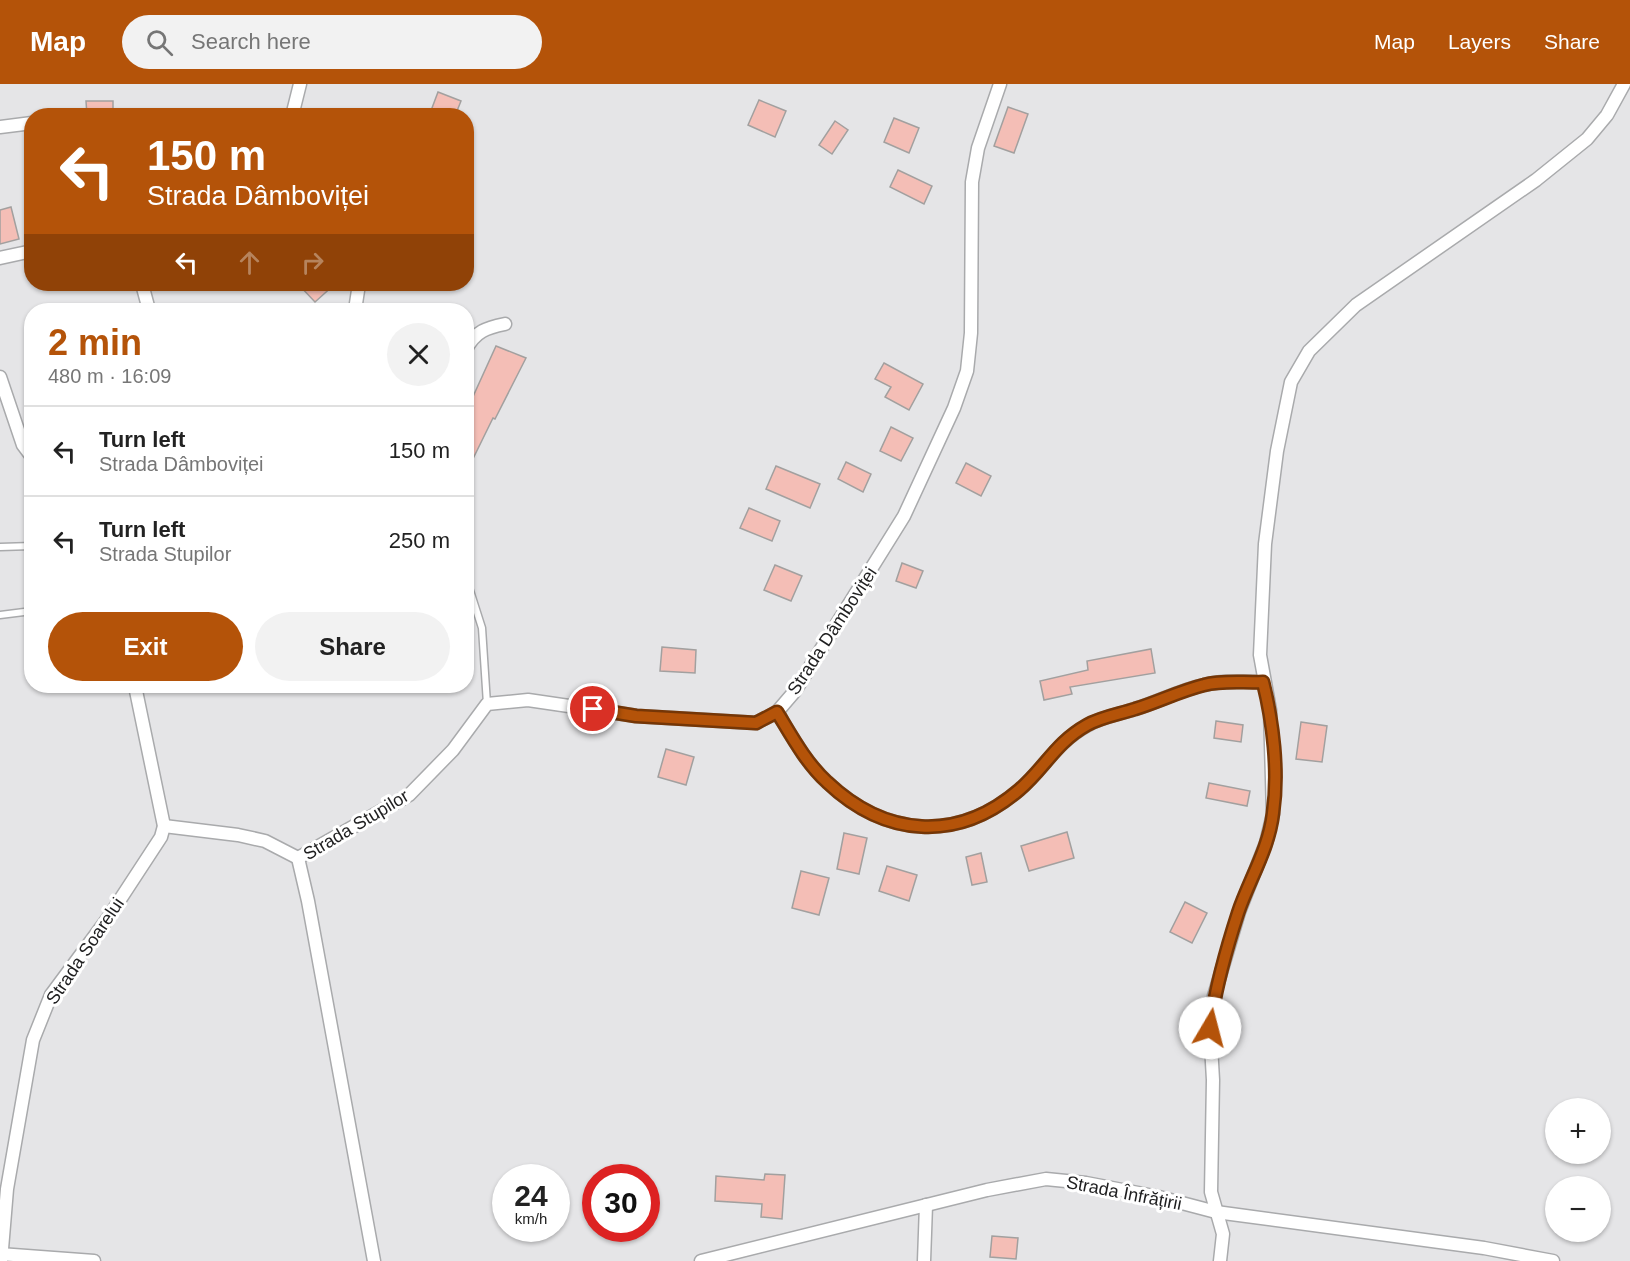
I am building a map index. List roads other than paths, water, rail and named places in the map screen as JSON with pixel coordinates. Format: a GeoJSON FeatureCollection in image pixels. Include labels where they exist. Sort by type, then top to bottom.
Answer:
{"type":"FeatureCollection","features":[{"type":"Feature","properties":{"kind":"street"},"geometry":{"type":"LineString","coordinates":[[294,108],[300,84]]}},
{"type":"Feature","properties":{"kind":"street","name":"Strada Dâmboviței"},"geometry":{"type":"LineString","coordinates":[[1000,84],[978,148],[972,182],[971,333],[967,371],[904,516],[795,691],[777,712],[797,745],[826,782],[854,804],[891,822],[930,829],[966,823],[1019,790],[1062,742],[1090,723],[1205,684],[1263,682]]}},
{"type":"Feature","properties":{"kind":"street"},"geometry":{"type":"LineString","coordinates":[[1220,1261],[1223,1234],[1211,1192],[1210,1028],[1214,996],[1239,912],[1266,843],[1273,814],[1270,710],[1263,682],[1260,655],[1265,544],[1277,451],[1291,382],[1309,351],[1356,305],[1536,180],[1587,139],[1607,115],[1624,84]]}},
{"type":"Feature","properties":{"kind":"street"},"geometry":{"type":"LineString","coordinates":[[0,128],[24,124]]}},
{"type":"Feature","properties":{"kind":"street"},"geometry":{"type":"LineString","coordinates":[[0,258],[24,253]]}},
{"type":"Feature","properties":{"kind":"street"},"geometry":{"type":"LineString","coordinates":[[474,335],[483,329],[505,324]]}},
{"type":"Feature","properties":{"kind":"street"},"geometry":{"type":"LineString","coordinates":[[0,377],[24,447]]}},
{"type":"Feature","properties":{"kind":"street"},"geometry":{"type":"LineString","coordinates":[[136,693],[164,826],[238,835],[265,841],[298,858]]}},
{"type":"Feature","properties":{"kind":"street"},"geometry":{"type":"LineString","coordinates":[[487,704],[528,700],[636,716],[756,723],[777,712]]}},
{"type":"Feature","properties":{"kind":"street","name":"Strada Stupilor"},"geometry":{"type":"LineString","coordinates":[[374,1261],[308,901],[298,858],[409,795],[453,750],[487,704]]}},
{"type":"Feature","properties":{"kind":"street","name":"Strada Soarelui"},"geometry":{"type":"LineString","coordinates":[[1,1261],[7,1190],[33,1040],[51,995],[108,918],[161,837],[164,826]]}},
{"type":"Feature","properties":{"kind":"street","name":"Strada Înfrățirii"},"geometry":{"type":"LineString","coordinates":[[701,1261],[926,1205],[1046,1179],[1086,1183],[1159,1197],[1216,1212],[1484,1248],[1553,1261]]}},
{"type":"Feature","properties":{"kind":"street"},"geometry":{"type":"LineString","coordinates":[[924,1261],[926,1205]]}},
{"type":"Feature","properties":{"kind":"street"},"geometry":{"type":"LineString","coordinates":[[0,1254],[94,1261]]}},
{"type":"Feature","properties":{"kind":"lane"},"geometry":{"type":"LineString","coordinates":[[0,547],[24,546]]}},
{"type":"Feature","properties":{"kind":"lane"},"geometry":{"type":"LineString","coordinates":[[474,603],[482,628],[487,704]]}},
{"type":"Feature","properties":{"kind":"lane"},"geometry":{"type":"LineString","coordinates":[[0,615],[24,612]]}}]}
